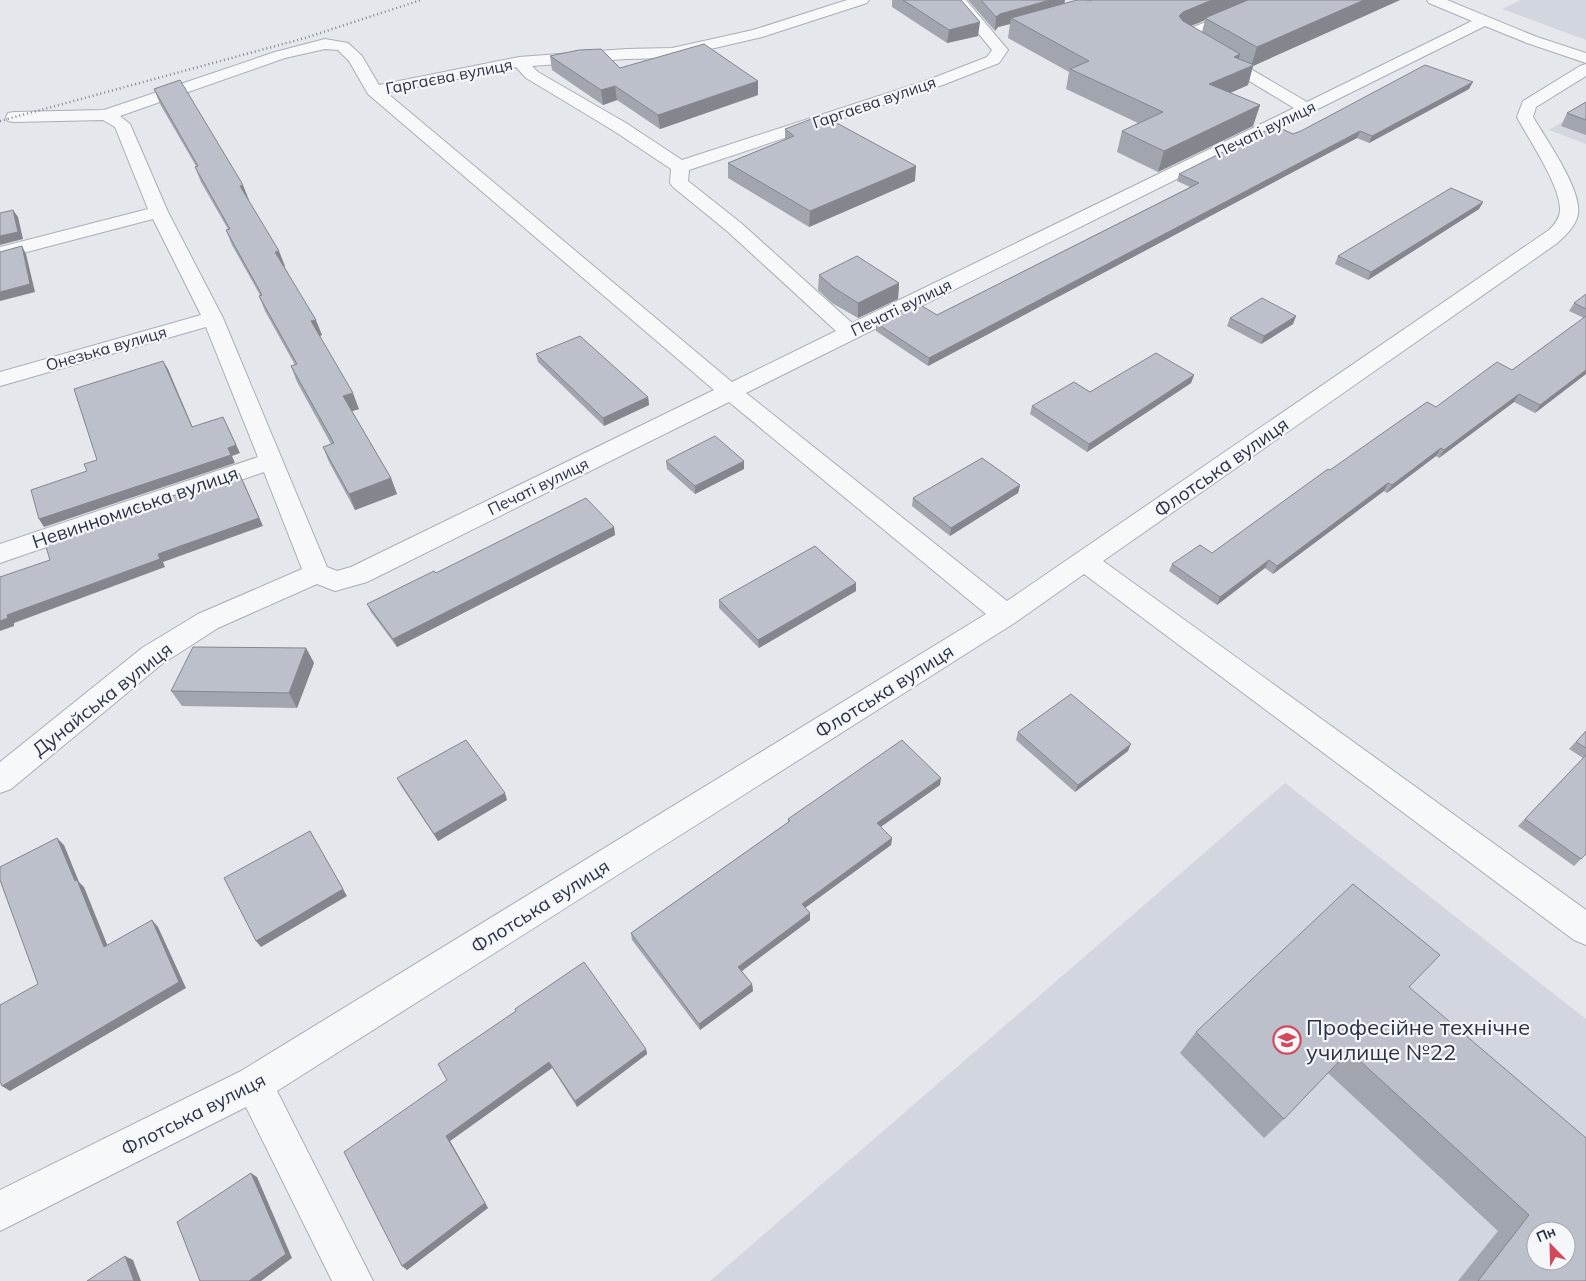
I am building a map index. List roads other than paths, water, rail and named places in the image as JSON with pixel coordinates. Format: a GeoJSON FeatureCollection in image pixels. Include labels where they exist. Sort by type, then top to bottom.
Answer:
{"type":"FeatureCollection","features":[{"type":"Feature","properties":{"kind":"street","name":"Гаргаєва вулиця"},"geometry":{"type":"LineString","coordinates":[[374,91],[519,62],[626,54],[672,53],[757,34],[862,0]]}},
{"type":"Feature","properties":{"kind":"street","name":"Гаргаєва вулиця"},"geometry":{"type":"LineString","coordinates":[[680,167],[934,83],[993,60],[1000,50],[958,0]]}},
{"type":"Feature","properties":{"kind":"street"},"geometry":{"type":"LineString","coordinates":[[1272,0],[1184,36],[1306,108]]}},
{"type":"Feature","properties":{"kind":"street"},"geometry":{"type":"LineString","coordinates":[[1434,0],[1532,40],[1586,58]]}},
{"type":"Feature","properties":{"kind":"street","name":"Печаті вулиця"},"geometry":{"type":"LineString","coordinates":[[317,573],[336,581],[358,575],[1484,21]]}},
{"type":"Feature","properties":{"kind":"street"},"geometry":{"type":"LineString","coordinates":[[14,117],[106,115],[271,58],[325,44],[343,46],[356,59],[374,91]]}},
{"type":"Feature","properties":{"kind":"street"},"geometry":{"type":"LineString","coordinates":[[519,62],[532,75],[620,127],[680,167],[679,183],[734,227],[850,333]]}},
{"type":"Feature","properties":{"kind":"street","name":"Флотська вулиця"},"geometry":{"type":"LineString","coordinates":[[0,1211],[254,1084],[1006,615],[1549,240],[1563,227],[1578,202],[1566,190],[1525,118],[1530,105],[1586,69]]}},
{"type":"Feature","properties":{"kind":"street","name":"Гаргаєва вулиця"},"geometry":{"type":"LineString","coordinates":[[374,91],[729,391],[1006,615]]}},
{"type":"Feature","properties":{"kind":"street"},"geometry":{"type":"LineString","coordinates":[[106,115],[122,124],[159,212],[213,318],[317,573]]}},
{"type":"Feature","properties":{"kind":"street"},"geometry":{"type":"LineString","coordinates":[[0,253],[159,212]]}},
{"type":"Feature","properties":{"kind":"street","name":"Онезька вулиця"},"geometry":{"type":"LineString","coordinates":[[0,379],[213,318]]}},
{"type":"Feature","properties":{"kind":"street","name":"Невинномиська вулиця"},"geometry":{"type":"LineString","coordinates":[[0,554],[270,461]]}},
{"type":"Feature","properties":{"kind":"street"},"geometry":{"type":"LineString","coordinates":[[1084,561],[1584,923]]}},
{"type":"Feature","properties":{"kind":"street","name":"Дунайська вулиця"},"geometry":{"type":"LineString","coordinates":[[0,780],[152,656],[208,621],[317,573]]}},
{"type":"Feature","properties":{"kind":"street"},"geometry":{"type":"LineString","coordinates":[[254,1084],[354,1281]]}},
{"type":"Feature","properties":{"kind":"railway"},"geometry":{"type":"LineString","coordinates":[[0,121],[305,38],[421,0]]}},
{"type":"Feature","properties":{"kind":"place","name":"Професійне технічне училище №22"},"geometry":{"type":"Point","coordinates":[1287,1040]}}]}
